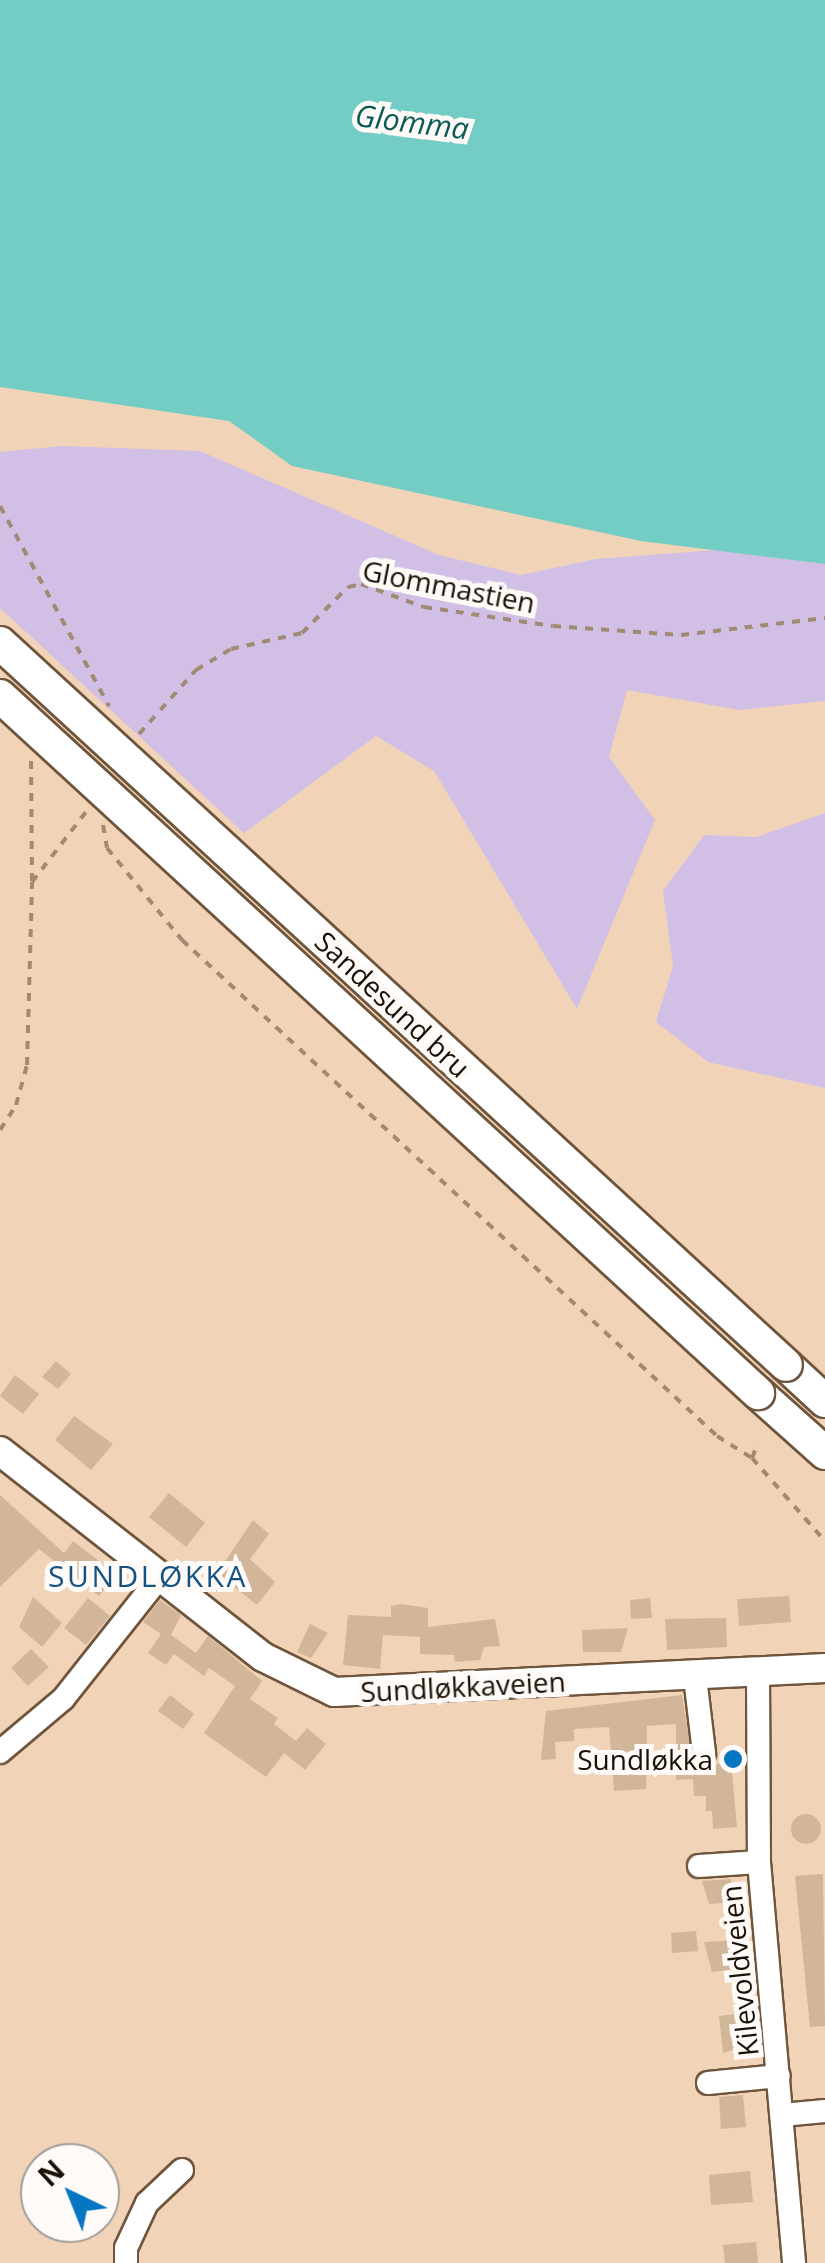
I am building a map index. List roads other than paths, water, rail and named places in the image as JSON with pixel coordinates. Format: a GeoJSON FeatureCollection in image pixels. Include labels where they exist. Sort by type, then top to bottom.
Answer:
{"type":"FeatureCollection","features":[{"type":"Feature","properties":{"kind":"highway","name":"Sandesund bru"},"geometry":{"type":"LineString","coordinates":[[0,643],[825,1401]]}},
{"type":"Feature","properties":{"kind":"highway","name":"Sandesund bru"},"geometry":{"type":"LineString","coordinates":[[0,696],[825,1453]]}},
{"type":"Feature","properties":{"kind":"main road","name":"Sundløkkaveien"},"geometry":{"type":"LineString","coordinates":[[0,1451],[162,1574],[263,1657],[334,1692],[825,1668]]}},
{"type":"Feature","properties":{"kind":"street"},"geometry":{"type":"LineString","coordinates":[[0,1752],[63,1699],[162,1574]]}},
{"type":"Feature","properties":{"kind":"street","name":"Kilevoldveien"},"geometry":{"type":"LineString","coordinates":[[758,1673],[759,1862],[794,2263]]}},
{"type":"Feature","properties":{"kind":"street"},"geometry":{"type":"LineString","coordinates":[[695,1677],[704,1753]]}},
{"type":"Feature","properties":{"kind":"street"},"geometry":{"type":"LineString","coordinates":[[699,1866],[759,1862]]}},
{"type":"Feature","properties":{"kind":"street"},"geometry":{"type":"LineString","coordinates":[[708,2083],[779,2076]]}},
{"type":"Feature","properties":{"kind":"street"},"geometry":{"type":"LineString","coordinates":[[782,2115],[825,2111]]}},
{"type":"Feature","properties":{"kind":"street"},"geometry":{"type":"LineString","coordinates":[[126,2263],[147,2202],[182,2170]]}},
{"type":"Feature","properties":{"kind":"water","name":"Glomma"},"geometry":{"type":"Polygon","coordinates":[[[0,0],[825,0],[825,564],[641,541],[292,466],[229,421],[0,387],[0,0]]]}},
{"type":"Feature","properties":{"kind":"place","name":"Sundløkka"},"geometry":{"type":"Point","coordinates":[733,1759]}},
{"type":"Feature","properties":{"kind":"district","name":"SUNDLØKKA"},"geometry":{"type":"Point","coordinates":[148,1576]}}]}
